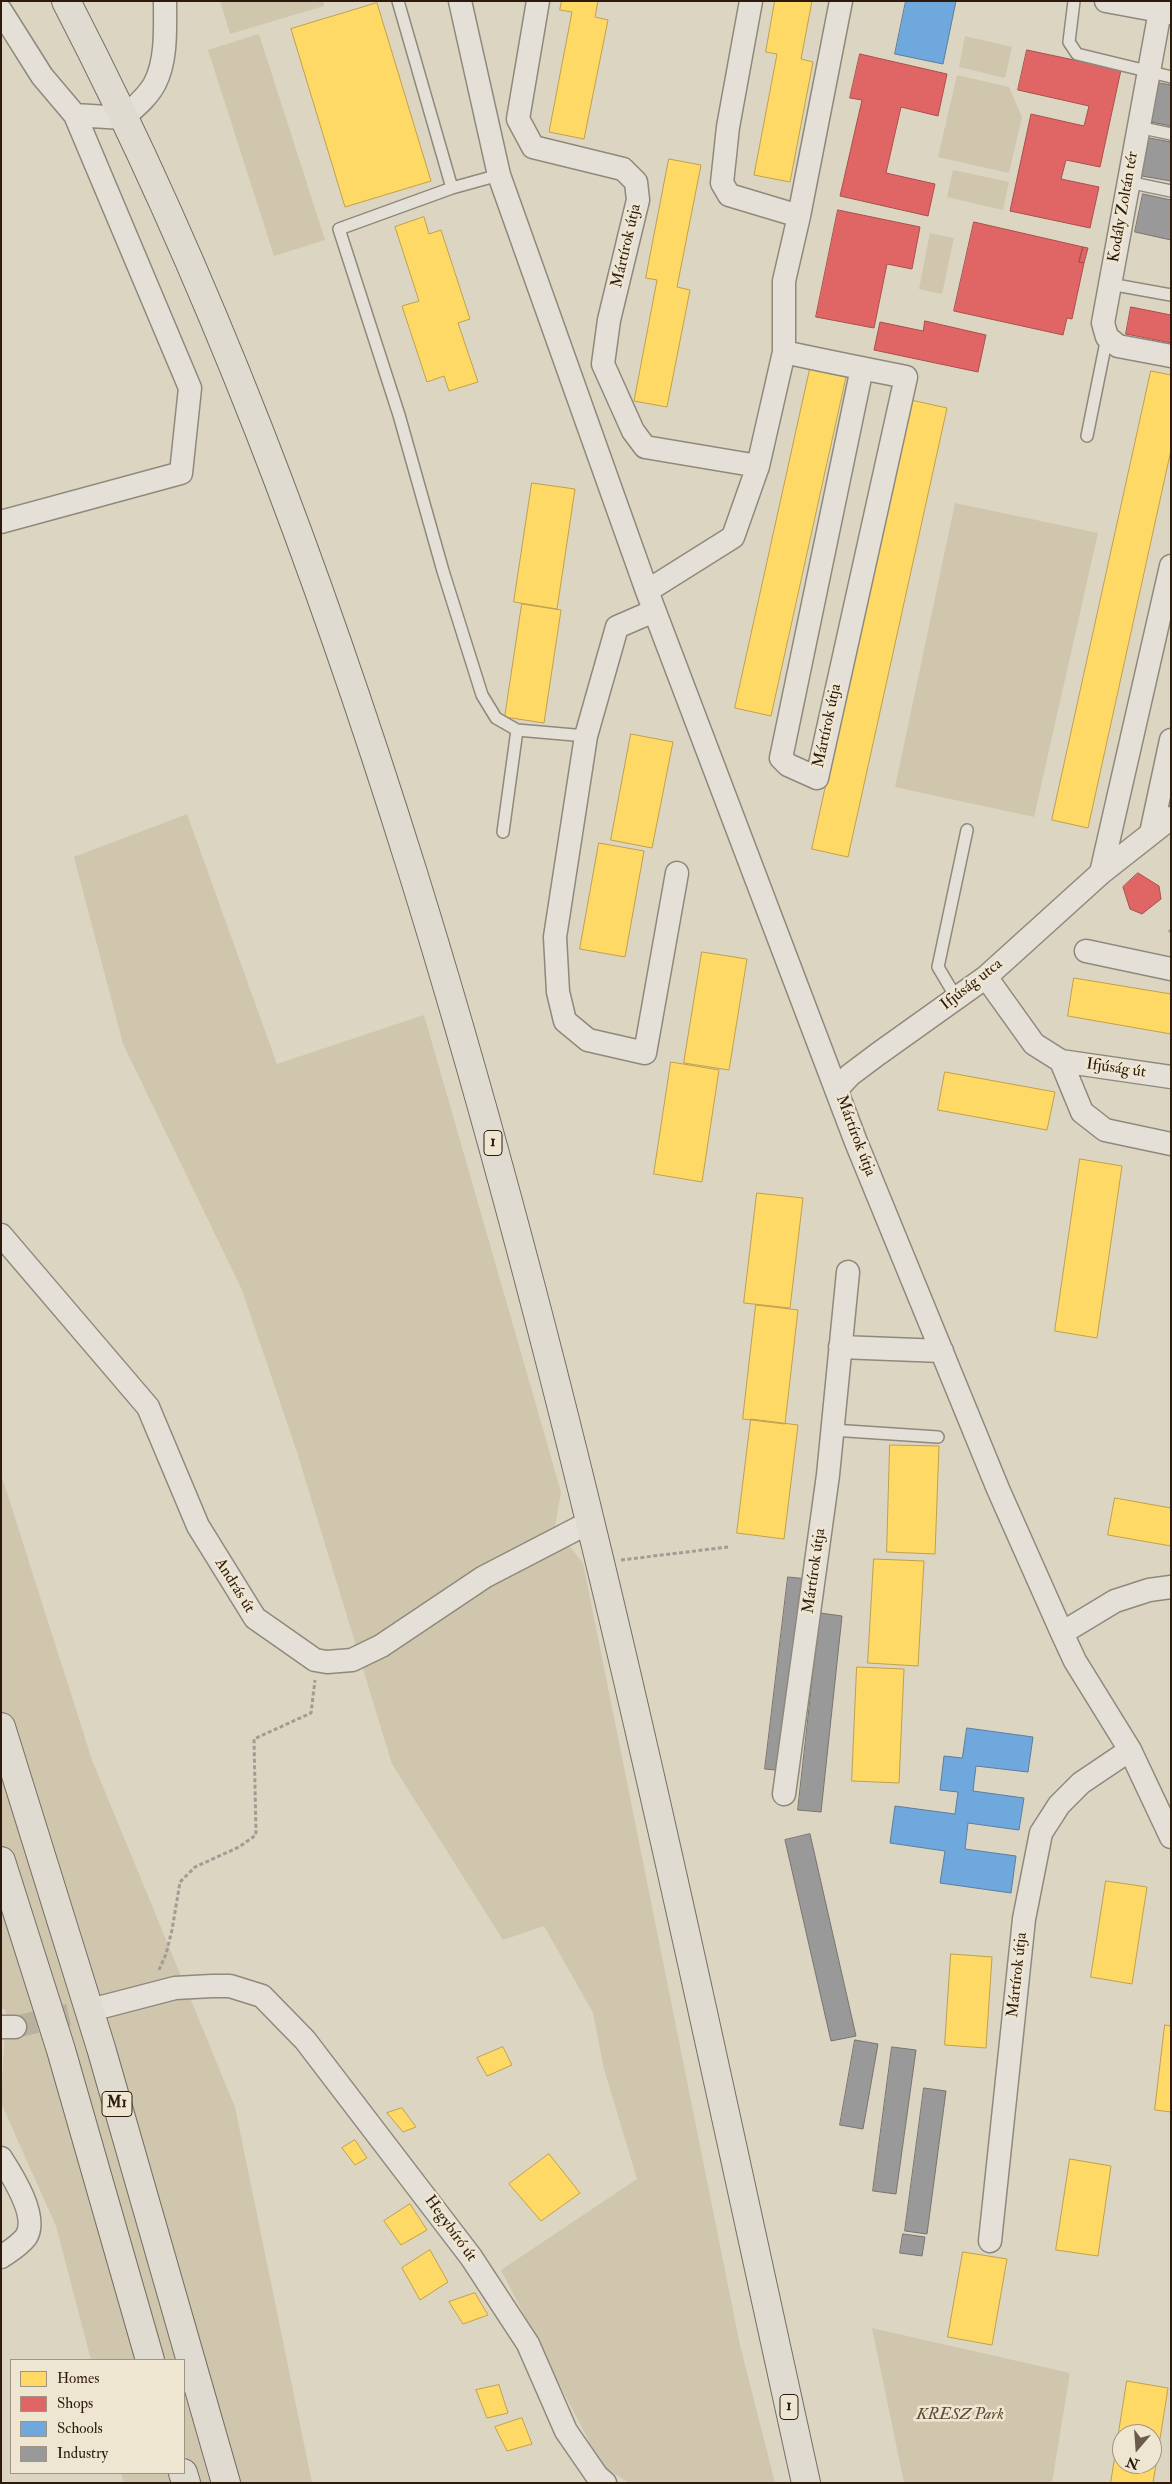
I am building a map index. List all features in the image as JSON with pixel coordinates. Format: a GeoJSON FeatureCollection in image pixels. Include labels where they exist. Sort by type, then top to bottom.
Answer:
{"type":"FeatureCollection","features":[{"type":"Feature","properties":{"kind":"main road","name":"1"},"geometry":{"type":"LineString","coordinates":[[66,1],[123,118],[206,301],[287,504],[357,696],[453,1002],[513,1215],[600,1562],[806,2483]]}},
{"type":"Feature","properties":{"kind":"main road","name":"M1"},"geometry":{"type":"LineString","coordinates":[[1,1727],[101,2048],[226,2483]]}},
{"type":"Feature","properties":{"kind":"main road","name":"M1"},"geometry":{"type":"LineString","coordinates":[[1,1861],[61,2050],[150,2359]]}},
{"type":"Feature","properties":{"kind":"street"},"geometry":{"type":"LineString","coordinates":[[75,115],[123,118],[144,98],[155,82],[163,53],[166,1]]}},
{"type":"Feature","properties":{"kind":"street","name":"Mártírok útja"},"geometry":{"type":"LineString","coordinates":[[460,1],[499,175],[650,601],[837,1089],[998,1489],[1062,1633],[1075,1661],[1130,1750],[1171,1837]]}},
{"type":"Feature","properties":{"kind":"street","name":"Mártírok útja"},"geometry":{"type":"LineString","coordinates":[[538,1],[520,94],[518,119],[522,131],[533,147],[623,169],[636,182],[638,200],[609,320],[603,364],[633,432],[645,447],[758,466]]}},
{"type":"Feature","properties":{"kind":"street"},"geometry":{"type":"LineString","coordinates":[[751,1],[728,127],[722,183],[729,195],[799,216]]}},
{"type":"Feature","properties":{"kind":"street"},"geometry":{"type":"LineString","coordinates":[[677,873],[646,1053],[588,1040],[565,1021],[558,992],[555,937],[586,736],[617,627],[733,537],[758,466],[784,352],[784,281],[799,216],[841,1]]}},
{"type":"Feature","properties":{"kind":"street","name":"Kodály Zoltán tér"},"geometry":{"type":"LineString","coordinates":[[1106,1],[1166,12],[1148,72],[1128,182],[1103,323],[1107,337]]}},
{"type":"Feature","properties":{"kind":"street"},"geometry":{"type":"LineString","coordinates":[[1,11],[42,76],[75,115],[190,388],[181,473],[1,522]]}},
{"type":"Feature","properties":{"kind":"street"},"geometry":{"type":"LineString","coordinates":[[1107,337],[1118,346],[1171,356]]}},
{"type":"Feature","properties":{"kind":"street","name":"Mártírok útja"},"geometry":{"type":"LineString","coordinates":[[784,352],[906,377],[816,778],[788,765],[781,758],[862,368]]}},
{"type":"Feature","properties":{"kind":"street"},"geometry":{"type":"LineString","coordinates":[[1101,873],[1171,566]]}},
{"type":"Feature","properties":{"kind":"street"},"geometry":{"type":"LineString","coordinates":[[1151,833],[1171,740]]}},
{"type":"Feature","properties":{"kind":"street","name":"Ifjúság utca"},"geometry":{"type":"LineString","coordinates":[[837,1089],[850,1075],[871,1059],[986,977],[1101,873],[1171,818]]}},
{"type":"Feature","properties":{"kind":"street"},"geometry":{"type":"LineString","coordinates":[[1086,951],[1171,969]]}},
{"type":"Feature","properties":{"kind":"street","name":"Ifjúság út"},"geometry":{"type":"LineString","coordinates":[[986,977],[1034,1044],[1061,1061],[1171,1077]]}},
{"type":"Feature","properties":{"kind":"street","name":"Ifjúság út"},"geometry":{"type":"LineString","coordinates":[[1061,1061],[1082,1112],[1104,1130],[1171,1144]]}},
{"type":"Feature","properties":{"kind":"street","name":"András út"},"geometry":{"type":"LineString","coordinates":[[1,1235],[148,1407],[198,1526],[255,1618],[315,1660]]}},
{"type":"Feature","properties":{"kind":"street","name":"Mártírok útja"},"geometry":{"type":"LineString","coordinates":[[784,1794],[832,1430],[848,1272]]}},
{"type":"Feature","properties":{"kind":"street"},"geometry":{"type":"LineString","coordinates":[[840,1347],[942,1351]]}},
{"type":"Feature","properties":{"kind":"street"},"geometry":{"type":"LineString","coordinates":[[315,1660],[327,1662],[352,1660],[367,1653],[484,1577],[590,1522]]}},
{"type":"Feature","properties":{"kind":"street"},"geometry":{"type":"LineString","coordinates":[[1062,1633],[1115,1600],[1149,1590],[1171,1588]]}},
{"type":"Feature","properties":{"kind":"street","name":"Mártírok útja"},"geometry":{"type":"LineString","coordinates":[[990,2241],[1024,1920],[1041,1833],[1059,1805],[1081,1782],[1130,1750]]}},
{"type":"Feature","properties":{"kind":"street","name":"Hegybíró út"},"geometry":{"type":"LineString","coordinates":[[154,1994],[175,1988],[230,1986],[262,1996],[305,2040],[471,2257],[528,2344],[566,2431],[597,2476],[605,2483]]}},
{"type":"Feature","properties":{"kind":"street"},"geometry":{"type":"LineString","coordinates":[[102,2007],[154,1994]]}},
{"type":"Feature","properties":{"kind":"street"},"geometry":{"type":"LineString","coordinates":[[1,2158],[19,2188],[29,2218],[27,2236],[16,2248],[1,2257]]}},
{"type":"Feature","properties":{"kind":"lane"},"geometry":{"type":"LineString","coordinates":[[398,1],[452,188]]}},
{"type":"Feature","properties":{"kind":"lane"},"geometry":{"type":"LineString","coordinates":[[1074,1],[1068,42],[1077,54],[1171,78]]}},
{"type":"Feature","properties":{"kind":"lane"},"geometry":{"type":"LineString","coordinates":[[1138,127],[1171,134]]}},
{"type":"Feature","properties":{"kind":"lane"},"geometry":{"type":"LineString","coordinates":[[499,175],[452,188],[338,229],[399,415],[443,571],[482,695],[496,718],[517,730],[586,736]]}},
{"type":"Feature","properties":{"kind":"lane"},"geometry":{"type":"LineString","coordinates":[[1128,182],[1171,191]]}},
{"type":"Feature","properties":{"kind":"lane"},"geometry":{"type":"LineString","coordinates":[[1110,284],[1171,295]]}},
{"type":"Feature","properties":{"kind":"lane"},"geometry":{"type":"LineString","coordinates":[[1087,436],[1107,337]]}},
{"type":"Feature","properties":{"kind":"lane"},"geometry":{"type":"LineString","coordinates":[[503,832],[517,730]]}},
{"type":"Feature","properties":{"kind":"lane"},"geometry":{"type":"LineString","coordinates":[[957,999],[938,967],[967,830]]}},
{"type":"Feature","properties":{"kind":"lane"},"geometry":{"type":"LineString","coordinates":[[832,1430],[938,1437]]}},
{"type":"Feature","properties":{"kind":"path"},"geometry":{"type":"LineString","coordinates":[[600,1562],[728,1547]]}},
{"type":"Feature","properties":{"kind":"path"},"geometry":{"type":"LineString","coordinates":[[154,1994],[159,1970],[166,1954],[172,1930],[180,1882],[195,1867],[239,1847],[256,1835],[254,1739],[311,1713],[315,1660]]}},
{"type":"Feature","properties":{"kind":"green space"},"geometry":{"type":"Polygon","coordinates":[[[220,1],[323,1],[324,6],[230,34],[220,1]]]}},
{"type":"Feature","properties":{"kind":"green space"},"geometry":{"type":"Polygon","coordinates":[[[259,34],[325,240],[274,256],[208,50],[259,34]]]}},
{"type":"Feature","properties":{"kind":"green space"},"geometry":{"type":"Polygon","coordinates":[[[965,36],[1012,47],[1005,78],[959,67],[965,36]]]}},
{"type":"Feature","properties":{"kind":"green space"},"geometry":{"type":"Polygon","coordinates":[[[957,75],[1009,87],[1022,117],[1009,173],[938,157],[957,75]]]}},
{"type":"Feature","properties":{"kind":"green space"},"geometry":{"type":"Polygon","coordinates":[[[953,170],[1009,182],[1003,210],[947,197],[953,170]]]}},
{"type":"Feature","properties":{"kind":"green space"},"geometry":{"type":"Polygon","coordinates":[[[930,233],[954,238],[942,294],[919,289],[930,233]]]}},
{"type":"Feature","properties":{"kind":"green space"},"geometry":{"type":"Polygon","coordinates":[[[955,503],[1098,533],[1034,817],[895,787],[955,503]]]}},
{"type":"Feature","properties":{"kind":"green space"},"geometry":{"type":"Polygon","coordinates":[[[187,814],[277,1064],[424,1015],[561,1492],[555,1528],[583,1563],[740,2345],[775,2483],[629,2483],[601,2465],[501,2270],[637,2179],[604,2069],[593,2013],[544,1926],[503,1940],[392,1764],[297,1452],[242,1290],[123,1044],[74,857],[187,814]]]}},
{"type":"Feature","properties":{"kind":"green space"},"geometry":{"type":"Polygon","coordinates":[[[1,1474],[92,1760],[235,2107],[312,2483],[124,2483],[121,2474],[185,2474],[185,2359],[91,2359],[56,2226],[1,2103],[6,2011],[1,2007],[1,1474]]]}},
{"type":"Feature","properties":{"kind":"green space","name":"KRESZ Park"},"geometry":{"type":"Polygon","coordinates":[[[872,2328],[1070,2373],[1052,2483],[904,2483],[872,2328]]]}},
{"type":"Feature","properties":{"kind":"building: Homes"},"geometry":{"type":"Polygon","coordinates":[[[562,1],[598,1],[595,17],[608,20],[584,139],[549,132],[572,12],[560,10],[562,1]]]}},
{"type":"Feature","properties":{"kind":"building: Homes"},"geometry":{"type":"Polygon","coordinates":[[[775,1],[812,1],[801,59],[813,62],[790,182],[754,175],[777,54],[766,52],[775,1]]]}},
{"type":"Feature","properties":{"kind":"building: Homes"},"geometry":{"type":"Polygon","coordinates":[[[377,3],[431,181],[345,207],[291,29],[377,3]]]}},
{"type":"Feature","properties":{"kind":"building: Homes"},"geometry":{"type":"Polygon","coordinates":[[[669,159],[701,165],[677,287],[690,290],[667,407],[634,401],[657,280],[646,278],[669,159]]]}},
{"type":"Feature","properties":{"kind":"building: Homes"},"geometry":{"type":"Polygon","coordinates":[[[424,217],[429,234],[441,230],[470,319],[458,323],[478,382],[449,391],[444,376],[427,382],[402,306],[419,301],[395,227],[424,217]]]}},
{"type":"Feature","properties":{"kind":"building: Homes"},"geometry":{"type":"Polygon","coordinates":[[[810,369],[846,377],[771,716],[735,708],[810,369]]]}},
{"type":"Feature","properties":{"kind":"building: Homes"},"geometry":{"type":"Polygon","coordinates":[[[1151,371],[1171,375],[1171,450],[1088,828],[1052,820],[1151,371]]]}},
{"type":"Feature","properties":{"kind":"building: Homes"},"geometry":{"type":"Polygon","coordinates":[[[911,400],[947,408],[848,857],[812,849],[911,400]]]}},
{"type":"Feature","properties":{"kind":"building: Homes"},"geometry":{"type":"Polygon","coordinates":[[[532,483],[575,489],[557,609],[514,602],[532,483]]]}},
{"type":"Feature","properties":{"kind":"building: Homes"},"geometry":{"type":"Polygon","coordinates":[[[522,604],[561,610],[544,723],[505,717],[522,604]]]}},
{"type":"Feature","properties":{"kind":"building: Homes"},"geometry":{"type":"Polygon","coordinates":[[[631,734],[673,742],[652,848],[611,840],[631,734]]]}},
{"type":"Feature","properties":{"kind":"building: Homes"},"geometry":{"type":"Polygon","coordinates":[[[599,843],[644,851],[625,957],[580,949],[599,843]]]}},
{"type":"Feature","properties":{"kind":"building: Homes"},"geometry":{"type":"Polygon","coordinates":[[[702,952],[747,959],[729,1070],[684,1063],[702,952]]]}},
{"type":"Feature","properties":{"kind":"building: Homes"},"geometry":{"type":"Polygon","coordinates":[[[1074,978],[1171,994],[1171,1034],[1068,1016],[1074,978]]]}},
{"type":"Feature","properties":{"kind":"building: Homes"},"geometry":{"type":"Polygon","coordinates":[[[671,1062],[719,1070],[702,1182],[654,1174],[671,1062]]]}},
{"type":"Feature","properties":{"kind":"building: Homes"},"geometry":{"type":"Polygon","coordinates":[[[945,1072],[1055,1092],[1047,1130],[938,1110],[945,1072]]]}},
{"type":"Feature","properties":{"kind":"building: Homes"},"geometry":{"type":"Polygon","coordinates":[[[1080,1159],[1122,1166],[1097,1338],[1055,1331],[1080,1159]]]}},
{"type":"Feature","properties":{"kind":"building: Homes"},"geometry":{"type":"Polygon","coordinates":[[[757,1193],[803,1198],[790,1308],[744,1303],[757,1193]]]}},
{"type":"Feature","properties":{"kind":"building: Homes"},"geometry":{"type":"Polygon","coordinates":[[[756,1305],[798,1310],[785,1424],[743,1419],[756,1305]]]}},
{"type":"Feature","properties":{"kind":"building: Homes"},"geometry":{"type":"Polygon","coordinates":[[[751,1419],[798,1425],[784,1539],[737,1533],[751,1419]]]}},
{"type":"Feature","properties":{"kind":"building: Homes"},"geometry":{"type":"Polygon","coordinates":[[[890,1445],[939,1446],[935,1554],[887,1552],[890,1445]]]}},
{"type":"Feature","properties":{"kind":"building: Homes"},"geometry":{"type":"Polygon","coordinates":[[[1115,1498],[1171,1508],[1171,1546],[1108,1535],[1115,1498]]]}},
{"type":"Feature","properties":{"kind":"building: Homes"},"geometry":{"type":"Polygon","coordinates":[[[874,1559],[924,1561],[918,1666],[868,1663],[874,1559]]]}},
{"type":"Feature","properties":{"kind":"building: Homes"},"geometry":{"type":"Polygon","coordinates":[[[857,1667],[904,1669],[899,1783],[852,1781],[857,1667]]]}},
{"type":"Feature","properties":{"kind":"building: Homes"},"geometry":{"type":"Polygon","coordinates":[[[1106,1881],[1147,1887],[1132,1984],[1091,1977],[1106,1881]]]}},
{"type":"Feature","properties":{"kind":"building: Homes"},"geometry":{"type":"Polygon","coordinates":[[[951,1954],[992,1957],[986,2048],[945,2045],[951,1954]]]}},
{"type":"Feature","properties":{"kind":"building: Homes"},"geometry":{"type":"Polygon","coordinates":[[[1165,2025],[1171,2026],[1171,2112],[1155,2110],[1165,2025]]]}},
{"type":"Feature","properties":{"kind":"building: Homes"},"geometry":{"type":"Polygon","coordinates":[[[503,2047],[512,2065],[487,2076],[477,2058],[503,2047]]]}},
{"type":"Feature","properties":{"kind":"building: Homes"},"geometry":{"type":"Polygon","coordinates":[[[402,2108],[416,2127],[403,2132],[387,2113],[402,2108]]]}},
{"type":"Feature","properties":{"kind":"building: Homes"},"geometry":{"type":"Polygon","coordinates":[[[355,2140],[367,2158],[355,2165],[342,2148],[355,2140]]]}},
{"type":"Feature","properties":{"kind":"building: Homes"},"geometry":{"type":"Polygon","coordinates":[[[549,2154],[580,2193],[541,2221],[509,2184],[549,2154]]]}},
{"type":"Feature","properties":{"kind":"building: Homes"},"geometry":{"type":"Polygon","coordinates":[[[1070,2159],[1111,2166],[1098,2256],[1056,2250],[1070,2159]]]}},
{"type":"Feature","properties":{"kind":"building: Homes"},"geometry":{"type":"Polygon","coordinates":[[[410,2204],[427,2230],[401,2245],[384,2221],[410,2204]]]}},
{"type":"Feature","properties":{"kind":"building: Homes"},"geometry":{"type":"Polygon","coordinates":[[[430,2250],[448,2282],[420,2300],[402,2268],[430,2250]]]}},
{"type":"Feature","properties":{"kind":"building: Homes"},"geometry":{"type":"Polygon","coordinates":[[[963,2252],[1007,2259],[992,2345],[948,2337],[963,2252]]]}},
{"type":"Feature","properties":{"kind":"building: Homes"},"geometry":{"type":"Polygon","coordinates":[[[475,2293],[488,2315],[463,2324],[449,2302],[475,2293]]]}},
{"type":"Feature","properties":{"kind":"building: Homes"},"geometry":{"type":"Polygon","coordinates":[[[1127,2381],[1168,2388],[1162,2426],[1162,2424],[1120,2424],[1127,2381]]]}},
{"type":"Feature","properties":{"kind":"building: Homes"},"geometry":{"type":"Polygon","coordinates":[[[499,2385],[508,2413],[487,2418],[476,2390],[499,2385]]]}},
{"type":"Feature","properties":{"kind":"building: Homes"},"geometry":{"type":"Polygon","coordinates":[[[522,2418],[532,2444],[507,2451],[495,2427],[522,2418]]]}},
{"type":"Feature","properties":{"kind":"building: Homes"},"geometry":{"type":"Polygon","coordinates":[[[1112,2474],[1154,2474],[1153,2483],[1111,2483],[1112,2474]]]}},
{"type":"Feature","properties":{"kind":"building: Shops"},"geometry":{"type":"Polygon","coordinates":[[[1027,50],[1121,70],[1100,167],[1066,160],[1061,179],[1099,187],[1090,228],[1010,211],[1031,114],[1084,126],[1089,106],[1018,90],[1027,50]]]}},
{"type":"Feature","properties":{"kind":"building: Shops"},"geometry":{"type":"Polygon","coordinates":[[[860,54],[947,74],[938,116],[901,107],[886,173],[935,184],[928,216],[840,196],[862,100],[850,98],[860,54]]]}},
{"type":"Feature","properties":{"kind":"building: Shops"},"geometry":{"type":"Polygon","coordinates":[[[838,210],[920,227],[912,269],[887,264],[874,328],[816,317],[838,210]]]}},
{"type":"Feature","properties":{"kind":"building: Shops"},"geometry":{"type":"Polygon","coordinates":[[[974,222],[1083,247],[1079,262],[1084,263],[1072,319],[1067,318],[1063,335],[954,311],[974,222]]]}},
{"type":"Feature","properties":{"kind":"building: Shops"},"geometry":{"type":"Polygon","coordinates":[[[1083,247],[1088,248],[1084,263],[1079,262],[1083,247]]]}},
{"type":"Feature","properties":{"kind":"building: Shops"},"geometry":{"type":"Polygon","coordinates":[[[1131,307],[1171,315],[1171,343],[1126,334],[1131,307]]]}},
{"type":"Feature","properties":{"kind":"building: Shops"},"geometry":{"type":"Polygon","coordinates":[[[925,321],[986,335],[978,372],[874,350],[880,322],[923,331],[925,321]]]}},
{"type":"Feature","properties":{"kind":"building: Shops"},"geometry":{"type":"Polygon","coordinates":[[[1138,873],[1159,886],[1161,899],[1142,914],[1130,909],[1123,887],[1138,873]]]}},
{"type":"Feature","properties":{"kind":"building: Schools"},"geometry":{"type":"Polygon","coordinates":[[[906,1],[956,1],[943,64],[895,54],[906,1]]]}},
{"type":"Feature","properties":{"kind":"building: Schools"},"geometry":{"type":"Polygon","coordinates":[[[967,1728],[1033,1737],[1028,1772],[976,1766],[973,1791],[1024,1798],[1019,1830],[968,1823],[965,1849],[1016,1856],[1011,1893],[940,1883],[945,1851],[890,1843],[895,1806],[955,1814],[958,1792],[940,1790],[944,1756],[962,1758],[967,1728]]]}},
{"type":"Feature","properties":{"kind":"building: Industry"},"geometry":{"type":"Polygon","coordinates":[[[1159,83],[1171,85],[1171,126],[1151,122],[1159,83]]]}},
{"type":"Feature","properties":{"kind":"building: Industry"},"geometry":{"type":"Polygon","coordinates":[[[1149,138],[1171,142],[1171,181],[1142,176],[1149,138]]]}},
{"type":"Feature","properties":{"kind":"building: Industry"},"geometry":{"type":"Polygon","coordinates":[[[1143,194],[1171,200],[1171,240],[1135,232],[1143,194]]]}},
{"type":"Feature","properties":{"kind":"building: Industry"},"geometry":{"type":"Polygon","coordinates":[[[788,1577],[808,1579],[785,1771],[765,1769],[788,1577]]]}},
{"type":"Feature","properties":{"kind":"building: Industry"},"geometry":{"type":"Polygon","coordinates":[[[820,1613],[842,1616],[821,1812],[798,1810],[820,1613]]]}},
{"type":"Feature","properties":{"kind":"building: Industry"},"geometry":{"type":"Polygon","coordinates":[[[810,1834],[856,2036],[831,2041],[785,1840],[810,1834]]]}},
{"type":"Feature","properties":{"kind":"building: Industry"},"geometry":{"type":"Polygon","coordinates":[[[855,2040],[878,2044],[863,2129],[840,2125],[855,2040]]]}},
{"type":"Feature","properties":{"kind":"building: Industry"},"geometry":{"type":"Polygon","coordinates":[[[892,2047],[916,2050],[896,2194],[873,2191],[892,2047]]]}},
{"type":"Feature","properties":{"kind":"building: Industry"},"geometry":{"type":"Polygon","coordinates":[[[924,2088],[946,2091],[927,2234],[905,2231],[924,2088]]]}},
{"type":"Feature","properties":{"kind":"building: Industry"},"geometry":{"type":"Polygon","coordinates":[[[903,2234],[925,2237],[922,2256],[900,2253],[903,2234]]]}},
{"type":"Feature","properties":{"kind":"tunnel"},"geometry":{"type":"LineString","coordinates":[[15,2027],[102,2007]]}}]}
